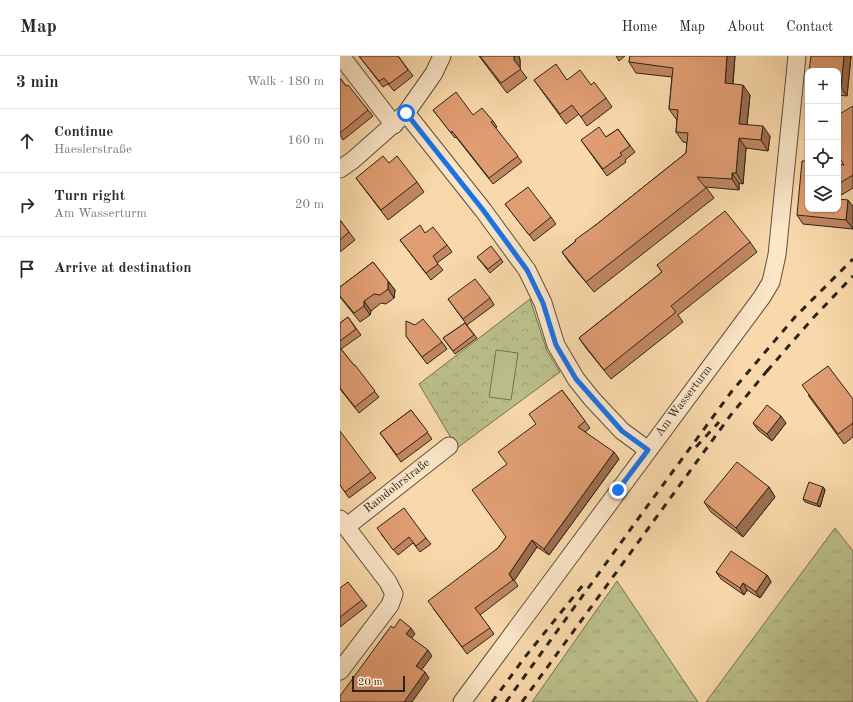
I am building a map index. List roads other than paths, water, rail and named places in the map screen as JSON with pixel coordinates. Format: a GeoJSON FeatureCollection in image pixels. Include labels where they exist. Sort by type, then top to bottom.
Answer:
{"type":"FeatureCollection","features":[{"type":"Feature","properties":{"kind":"street"},"geometry":{"type":"LineString","coordinates":[[341,56],[394,125]]}},
{"type":"Feature","properties":{"kind":"street"},"geometry":{"type":"LineString","coordinates":[[340,169],[353,160],[406,113],[434,73],[442,56]]}},
{"type":"Feature","properties":{"kind":"street","name":"Am Wasserturm"},"geometry":{"type":"LineString","coordinates":[[462,702],[771,282],[777,255],[797,56]]}},
{"type":"Feature","properties":{"kind":"street"},"geometry":{"type":"LineString","coordinates":[[406,113],[483,210],[527,270],[543,303],[556,345],[576,379],[622,431],[648,450]]}},
{"type":"Feature","properties":{"kind":"street","name":"Ramdohrstraße"},"geometry":{"type":"LineString","coordinates":[[340,671],[390,605],[394,594],[388,582],[343,523],[449,446]]}},
{"type":"Feature","properties":{"kind":"railway"},"geometry":{"type":"LineString","coordinates":[[506,702],[732,391],[795,317],[853,259]]}},
{"type":"Feature","properties":{"kind":"railway"},"geometry":{"type":"LineString","coordinates":[[767,371],[813,318],[853,276]]}},
{"type":"Feature","properties":{"kind":"railway"},"geometry":{"type":"LineString","coordinates":[[522,702],[730,416],[771,366]]}},
{"type":"Feature","properties":{"kind":"railway"},"geometry":{"type":"LineString","coordinates":[[696,447],[719,422]]}},
{"type":"Feature","properties":{"kind":"railway"},"geometry":{"type":"LineString","coordinates":[[492,702],[525,657],[583,585]]}}]}
